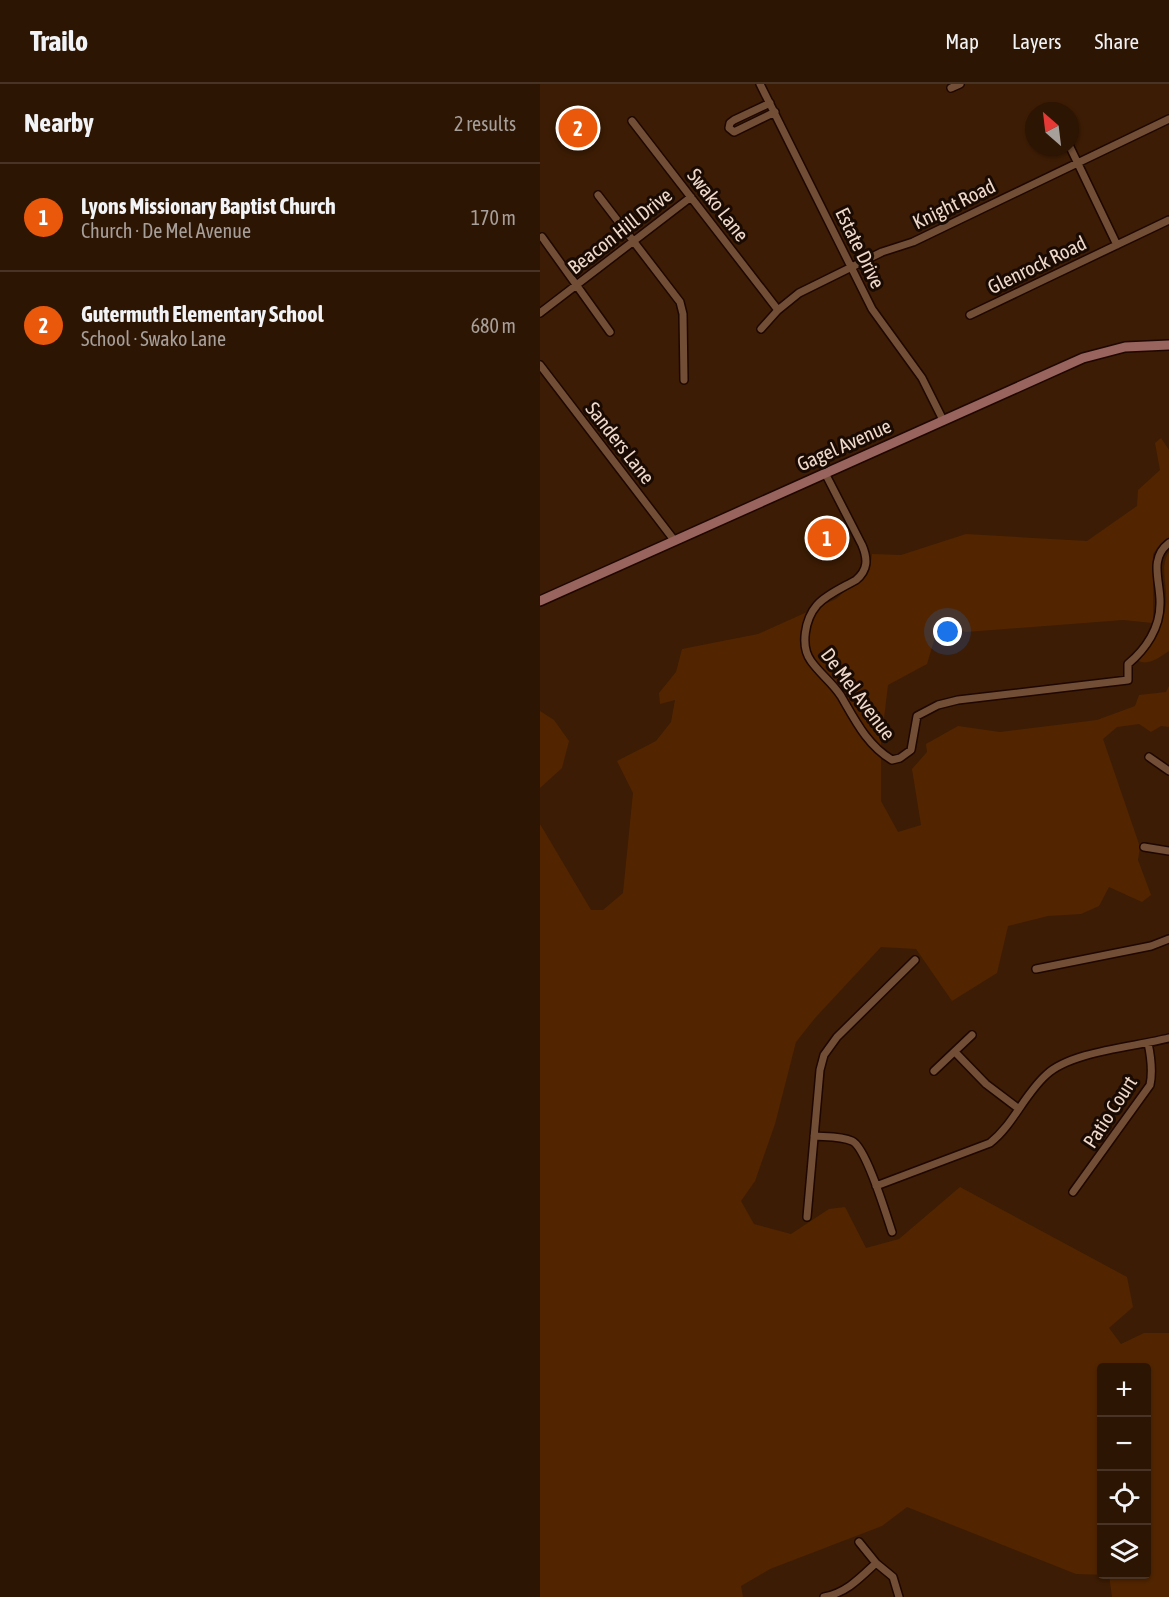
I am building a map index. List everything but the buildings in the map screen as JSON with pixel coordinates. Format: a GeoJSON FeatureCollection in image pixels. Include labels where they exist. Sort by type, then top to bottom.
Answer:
{"type":"FeatureCollection","features":[{"type":"Feature","properties":{"kind":"street","name":"Estate Drive"},"geometry":{"type":"LineString","coordinates":[[760,84],[879,320],[922,378],[943,420]]}},
{"type":"Feature","properties":{"kind":"street"},"geometry":{"type":"LineString","coordinates":[[951,88],[960,84]]}},
{"type":"Feature","properties":{"kind":"street"},"geometry":{"type":"LineString","coordinates":[[770,103],[734,120],[730,123],[729,128],[734,132],[775,112]]}},
{"type":"Feature","properties":{"kind":"street","name":"Knight Road"},"geometry":{"type":"LineString","coordinates":[[761,329],[778,310],[799,293],[882,252],[913,242],[1169,118]]}},
{"type":"Feature","properties":{"kind":"street","name":"Swako Lane"},"geometry":{"type":"LineString","coordinates":[[632,121],[778,310]]}},
{"type":"Feature","properties":{"kind":"street","name":"Glenrock Road"},"geometry":{"type":"LineString","coordinates":[[1074,156],[1117,245]]}},
{"type":"Feature","properties":{"kind":"street"},"geometry":{"type":"LineString","coordinates":[[598,195],[682,306],[684,380]]}},
{"type":"Feature","properties":{"kind":"street","name":"Beacon Hill Drive"},"geometry":{"type":"LineString","coordinates":[[540,313],[691,197]]}},
{"type":"Feature","properties":{"kind":"street","name":"Glenrock Road"},"geometry":{"type":"LineString","coordinates":[[970,315],[1169,220]]}},
{"type":"Feature","properties":{"kind":"street"},"geometry":{"type":"LineString","coordinates":[[542,237],[610,332]]}},
{"type":"Feature","properties":{"kind":"street","name":"Gagel Avenue"},"geometry":{"type":"LineString","coordinates":[[540,601],[1094,354],[1125,347],[1169,345]]}},
{"type":"Feature","properties":{"kind":"street","name":"Sanders Lane"},"geometry":{"type":"LineString","coordinates":[[540,365],[674,540]]}},
{"type":"Feature","properties":{"kind":"street","name":"De Mel Avenue"},"geometry":{"type":"LineString","coordinates":[[825,473],[867,556],[866,567],[856,580],[817,605],[807,625],[804,640],[806,652],[810,660],[832,683],[860,729],[876,750],[892,760],[900,759],[911,750],[917,716],[939,705],[958,700],[1128,680],[1128,664],[1147,644],[1158,619],[1161,602],[1156,564],[1159,554],[1169,543]]}},
{"type":"Feature","properties":{"kind":"street"},"geometry":{"type":"LineString","coordinates":[[1149,757],[1169,771]]}},
{"type":"Feature","properties":{"kind":"street"},"geometry":{"type":"LineString","coordinates":[[1144,847],[1169,852]]}},
{"type":"Feature","properties":{"kind":"street"},"geometry":{"type":"LineString","coordinates":[[1036,969],[1151,946],[1169,939]]}},
{"type":"Feature","properties":{"kind":"street"},"geometry":{"type":"LineString","coordinates":[[807,1217],[820,1070],[828,1048],[842,1031],[915,960]]}},
{"type":"Feature","properties":{"kind":"street"},"geometry":{"type":"LineString","coordinates":[[934,1071],[972,1035]]}},
{"type":"Feature","properties":{"kind":"street"},"geometry":{"type":"LineString","coordinates":[[876,1186],[984,1146],[995,1139],[1045,1076],[1062,1064],[1083,1056],[1169,1038]]}},
{"type":"Feature","properties":{"kind":"street","name":"Patio Court"},"geometry":{"type":"LineString","coordinates":[[1073,1192],[1150,1085],[1152,1067],[1148,1043]]}},
{"type":"Feature","properties":{"kind":"street"},"geometry":{"type":"LineString","coordinates":[[955,1052],[986,1084],[1019,1109]]}},
{"type":"Feature","properties":{"kind":"street"},"geometry":{"type":"LineString","coordinates":[[814,1136],[850,1140],[859,1145],[892,1232]]}},
{"type":"Feature","properties":{"kind":"street"},"geometry":{"type":"LineString","coordinates":[[859,1542],[876,1563],[893,1578],[898,1597]]}},
{"type":"Feature","properties":{"kind":"street"},"geometry":{"type":"LineString","coordinates":[[824,1597],[844,1591],[861,1579],[876,1563]]}},
{"type":"Feature","properties":{"kind":"shaded area"},"geometry":{"type":"Polygon","coordinates":[[[1161,438],[1169,450],[1169,537],[1153,554],[1153,623],[1123,620],[966,632],[939,624],[927,664],[888,685],[881,743],[881,801],[898,832],[921,825],[912,769],[927,752],[926,744],[958,726],[1000,732],[1097,720],[1135,706],[1139,695],[1166,692],[1169,686],[1169,727],[1161,726],[1151,732],[1139,724],[1117,727],[1103,739],[1140,847],[1138,860],[1151,895],[1142,902],[1109,887],[1099,906],[1081,914],[1048,916],[1008,926],[997,973],[952,1001],[916,949],[881,947],[815,1018],[796,1042],[775,1124],[755,1181],[741,1201],[754,1224],[791,1234],[829,1209],[845,1207],[866,1248],[899,1239],[960,1187],[1127,1277],[1133,1307],[1109,1328],[1121,1344],[1144,1333],[1169,1333],[1169,1597],[1112,1597],[1110,1579],[1151,1579],[1151,1363],[1097,1363],[1097,1575],[1076,1574],[907,1507],[882,1526],[770,1569],[741,1586],[743,1597],[540,1597],[540,824],[591,910],[603,910],[623,893],[633,793],[617,761],[656,741],[671,722],[675,700],[660,704],[659,693],[676,672],[682,649],[758,634],[836,599],[870,569],[872,554],[901,555],[966,534],[1087,541],[1137,506],[1138,490],[1160,470],[1155,443],[1161,438]]]}},
{"type":"Feature","properties":{"kind":"shaded area"},"geometry":{"type":"Polygon","coordinates":[[[1169,552],[1169,651],[1153,660],[1141,662],[1137,660],[1155,634],[1165,611],[1164,577],[1169,552]]]}},
{"type":"Feature","properties":{"kind":"shaded area"},"geometry":{"type":"Polygon","coordinates":[[[540,711],[554,720],[569,741],[562,768],[540,788],[540,711]]]}},
{"type":"Feature","properties":{"kind":"place","name":"Gutermuth Elementary School"},"geometry":{"type":"Point","coordinates":[578,128]}},
{"type":"Feature","properties":{"kind":"place","name":"Lyons Missionary Baptist Church"},"geometry":{"type":"Point","coordinates":[827,538]}}]}
